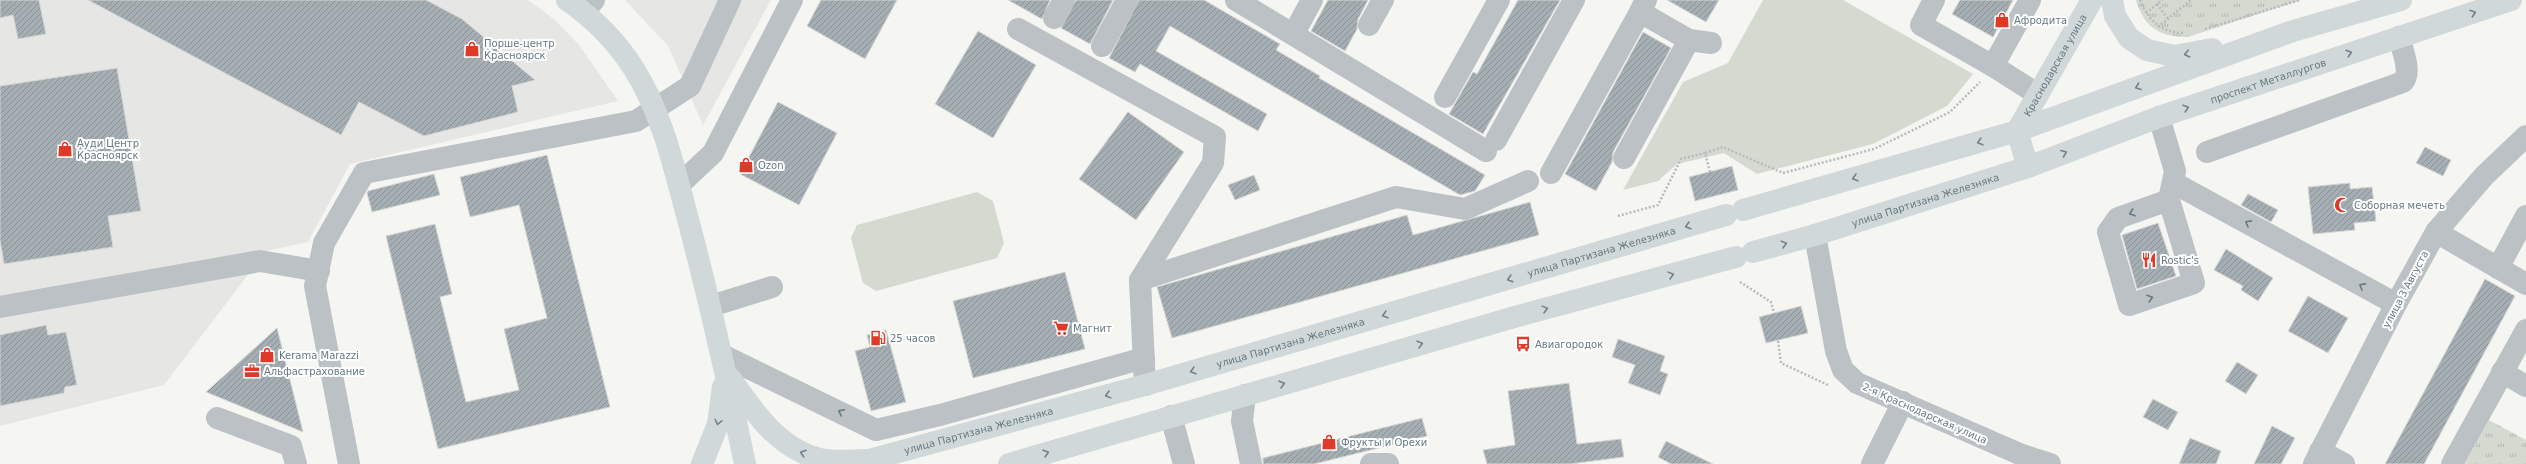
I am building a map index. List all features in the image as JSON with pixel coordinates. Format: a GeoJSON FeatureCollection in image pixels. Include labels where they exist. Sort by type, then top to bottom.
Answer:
{"type":"FeatureCollection","features":[{"type":"Feature","properties":{"kind":"main road","name":"Краснодарская улица"},"geometry":{"type":"LineString","coordinates":[[2017,131],[2092,0]]}},
{"type":"Feature","properties":{"kind":"main road"},"geometry":{"type":"LineString","coordinates":[[2112,0],[2115,16],[2129,38],[2147,50],[2174,56],[2293,31]]}},
{"type":"Feature","properties":{"kind":"main road"},"geometry":{"type":"LineString","coordinates":[[2028,167],[2017,131],[2293,31],[2401,0]]}},
{"type":"Feature","properties":{"kind":"main road","name":"проспект Металлургов"},"geometry":{"type":"LineString","coordinates":[[2028,167],[2159,117],[2511,0]]}},
{"type":"Feature","properties":{"kind":"main road"},"geometry":{"type":"LineString","coordinates":[[582,4],[634,69],[656,110],[679,185],[710,306],[724,362],[745,464]]}},
{"type":"Feature","properties":{"kind":"main road","name":"улица Партизана Железняка"},"geometry":{"type":"LineString","coordinates":[[724,362],[761,421],[798,452],[826,460],[867,461],[1145,385],[2017,131]]}},
{"type":"Feature","properties":{"kind":"main road","name":"улица Партизана Железняка"},"geometry":{"type":"LineString","coordinates":[[1009,464],[1518,316],[1815,235],[2028,167]]}},
{"type":"Feature","properties":{"kind":"main road"},"geometry":{"type":"LineString","coordinates":[[702,464],[718,424],[724,362]]}},
{"type":"Feature","properties":{"kind":"street"},"geometry":{"type":"LineString","coordinates":[[349,464],[315,286],[324,243],[364,173],[636,121],[656,110],[690,86],[730,0]]}},
{"type":"Feature","properties":{"kind":"street"},"geometry":{"type":"LineString","coordinates":[[679,185],[713,153],[792,0]]}},
{"type":"Feature","properties":{"kind":"street"},"geometry":{"type":"LineString","coordinates":[[1102,46],[1127,0]]}},
{"type":"Feature","properties":{"kind":"street"},"geometry":{"type":"LineString","coordinates":[[1236,0],[1491,146],[1574,0]]}},
{"type":"Feature","properties":{"kind":"street"},"geometry":{"type":"LineString","coordinates":[[1294,33],[1312,0]]}},
{"type":"Feature","properties":{"kind":"street"},"geometry":{"type":"LineString","coordinates":[[1369,25],[1383,0]]}},
{"type":"Feature","properties":{"kind":"street"},"geometry":{"type":"LineString","coordinates":[[1445,97],[1499,0]]}},
{"type":"Feature","properties":{"kind":"street"},"geometry":{"type":"LineString","coordinates":[[1934,0],[1921,25],[1993,66],[2037,94]]}},
{"type":"Feature","properties":{"kind":"street"},"geometry":{"type":"LineString","coordinates":[[1993,66],[2030,0]]}},
{"type":"Feature","properties":{"kind":"street"},"geometry":{"type":"LineString","coordinates":[[1551,172],[1643,6],[1689,40],[1711,43]]}},
{"type":"Feature","properties":{"kind":"street"},"geometry":{"type":"LineString","coordinates":[[1018,29],[1215,137],[1213,163],[1140,280],[1145,385]]}},
{"type":"Feature","properties":{"kind":"street"},"geometry":{"type":"LineString","coordinates":[[2207,152],[2403,82],[2406,77],[2406,62],[2399,37]]}},
{"type":"Feature","properties":{"kind":"street"},"geometry":{"type":"LineString","coordinates":[[1624,158],[1689,40]]}},
{"type":"Feature","properties":{"kind":"street"},"geometry":{"type":"LineString","coordinates":[[2159,117],[2175,170],[2172,192],[2194,284],[2129,305],[2108,232],[2118,218],[2172,192]]}},
{"type":"Feature","properties":{"kind":"street","name":"улица 3 Августа"},"geometry":{"type":"LineString","coordinates":[[2317,457],[2396,304],[2436,232],[2484,176],[2526,136]]}},
{"type":"Feature","properties":{"kind":"street"},"geometry":{"type":"LineString","coordinates":[[1140,280],[1396,197],[1465,209],[1528,181]]}},
{"type":"Feature","properties":{"kind":"street"},"geometry":{"type":"LineString","coordinates":[[2172,192],[2396,304]]}},
{"type":"Feature","properties":{"kind":"street"},"geometry":{"type":"LineString","coordinates":[[2498,268],[2526,216]]}},
{"type":"Feature","properties":{"kind":"street"},"geometry":{"type":"LineString","coordinates":[[2436,232],[2526,284]]}},
{"type":"Feature","properties":{"kind":"street","name":"2-я Краснодарская улица"},"geometry":{"type":"LineString","coordinates":[[1815,235],[1836,351],[1843,370],[1858,383],[1903,402],[2020,459],[2050,464]]}},
{"type":"Feature","properties":{"kind":"street"},"geometry":{"type":"LineString","coordinates":[[0,307],[260,261],[319,271]]}},
{"type":"Feature","properties":{"kind":"street"},"geometry":{"type":"LineString","coordinates":[[710,306],[772,287]]}},
{"type":"Feature","properties":{"kind":"street"},"geometry":{"type":"LineString","coordinates":[[2452,464],[2526,330]]}},
{"type":"Feature","properties":{"kind":"street"},"geometry":{"type":"LineString","coordinates":[[724,362],[876,430],[1144,358]]}},
{"type":"Feature","properties":{"kind":"street"},"geometry":{"type":"LineString","coordinates":[[2502,372],[2526,386]]}},
{"type":"Feature","properties":{"kind":"street"},"geometry":{"type":"LineString","coordinates":[[1244,395],[1242,421],[1251,464]]}},
{"type":"Feature","properties":{"kind":"street"},"geometry":{"type":"LineString","coordinates":[[1872,464],[1903,402]]}},
{"type":"Feature","properties":{"kind":"street"},"geometry":{"type":"LineString","coordinates":[[940,414],[944,440]]}},
{"type":"Feature","properties":{"kind":"street"},"geometry":{"type":"LineString","coordinates":[[1172,416],[1184,464]]}},
{"type":"Feature","properties":{"kind":"street"},"geometry":{"type":"LineString","coordinates":[[217,418],[291,446],[296,464]]}},
{"type":"Feature","properties":{"kind":"street"},"geometry":{"type":"LineString","coordinates":[[867,461],[876,430]]}},
{"type":"Feature","properties":{"kind":"street"},"geometry":{"type":"LineString","coordinates":[[2317,457],[2344,464]]}},
{"type":"Feature","properties":{"kind":"street"},"geometry":{"type":"LineString","coordinates":[[1370,464],[1388,464]]}},
{"type":"Feature","properties":{"kind":"path"},"geometry":{"type":"LineString","coordinates":[[2140,0],[2146,13],[2158,27],[2172,32],[2191,33]]}},
{"type":"Feature","properties":{"kind":"path"},"geometry":{"type":"LineString","coordinates":[[2146,13],[2162,0]]}},
{"type":"Feature","properties":{"kind":"path"},"geometry":{"type":"LineString","coordinates":[[2158,27],[2191,0]]}},
{"type":"Feature","properties":{"kind":"path"},"geometry":{"type":"LineString","coordinates":[[2202,30],[2300,0]]}},
{"type":"Feature","properties":{"kind":"path"},"geometry":{"type":"LineString","coordinates":[[2157,4],[2168,19]]}},
{"type":"Feature","properties":{"kind":"path"},"geometry":{"type":"LineString","coordinates":[[1618,216],[1658,205],[1681,160],[1723,147],[1783,173],[1874,149],[1950,112],[1974,91],[1993,66]]}},
{"type":"Feature","properties":{"kind":"path"},"geometry":{"type":"LineString","coordinates":[[1705,153],[1710,172]]}},
{"type":"Feature","properties":{"kind":"path"},"geometry":{"type":"LineString","coordinates":[[1740,282],[1771,302],[1774,313]]}},
{"type":"Feature","properties":{"kind":"shaded area"},"geometry":{"type":"Polygon","coordinates":[[[0,0],[528,0],[555,20],[580,46],[618,101],[350,164],[308,242],[266,251],[164,385],[0,426],[0,0]]]}},
{"type":"Feature","properties":{"kind":"shaded area"},"geometry":{"type":"Polygon","coordinates":[[[625,0],[771,0],[703,125],[668,46],[625,0]]]}},
{"type":"Feature","properties":{"kind":"green space"},"geometry":{"type":"Polygon","coordinates":[[[1763,0],[1843,0],[1973,74],[1947,106],[1873,144],[1757,174],[1724,153],[1677,164],[1658,181],[1623,190],[1683,82],[1728,63],[1763,0]]]}},
{"type":"Feature","properties":{"kind":"green space"},"geometry":{"type":"Polygon","coordinates":[[[2136,0],[2301,0],[2188,37],[2178,37],[2161,33],[2154,29],[2139,10],[2136,0]]]}},
{"type":"Feature","properties":{"kind":"green space"},"geometry":{"type":"Polygon","coordinates":[[[977,192],[993,201],[1004,243],[997,258],[876,291],[863,283],[851,238],[857,225],[977,192]]]}},
{"type":"Feature","properties":{"kind":"green space"},"geometry":{"type":"Polygon","coordinates":[[[2489,420],[2526,440],[2526,464],[2465,464],[2489,420]]]}},
{"type":"Feature","properties":{"kind":"building"},"geometry":{"type":"Polygon","coordinates":[[[0,0],[39,0],[46,34],[18,39],[13,15],[0,18],[0,0]]]}},
{"type":"Feature","properties":{"kind":"building"},"geometry":{"type":"Polygon","coordinates":[[[88,0],[426,0],[462,19],[535,80],[512,86],[518,112],[424,136],[359,102],[341,135],[88,0]]]}},
{"type":"Feature","properties":{"kind":"building"},"geometry":{"type":"Polygon","coordinates":[[[821,0],[897,0],[865,59],[807,26],[821,0]]]}},
{"type":"Feature","properties":{"kind":"building"},"geometry":{"type":"Polygon","coordinates":[[[1008,0],[1050,0],[1042,19],[1008,0]]]}},
{"type":"Feature","properties":{"kind":"building"},"geometry":{"type":"Polygon","coordinates":[[[1076,0],[1113,0],[1090,44],[1061,28],[1076,0]]]}},
{"type":"Feature","properties":{"kind":"building"},"geometry":{"type":"Polygon","coordinates":[[[1139,0],[1204,0],[1280,44],[1276,50],[1320,76],[1319,78],[1485,175],[1475,191],[1460,195],[1170,26],[1156,51],[1267,114],[1258,131],[1140,64],[1135,72],[1109,58],[1139,0]]]}},
{"type":"Feature","properties":{"kind":"building"},"geometry":{"type":"Polygon","coordinates":[[[1328,0],[1368,0],[1358,19],[1357,29],[1345,51],[1311,31],[1328,0]]]}},
{"type":"Feature","properties":{"kind":"building"},"geometry":{"type":"Polygon","coordinates":[[[1518,0],[1560,0],[1483,134],[1449,114],[1473,72],[1477,74],[1518,0]]]}},
{"type":"Feature","properties":{"kind":"building"},"geometry":{"type":"Polygon","coordinates":[[[1667,0],[1719,0],[1706,22],[1667,0]]]}},
{"type":"Feature","properties":{"kind":"building"},"geometry":{"type":"Polygon","coordinates":[[[1960,0],[2013,0],[1993,37],[1952,14],[1960,0]]]}},
{"type":"Feature","properties":{"kind":"building"},"geometry":{"type":"Polygon","coordinates":[[[978,31],[1036,65],[993,138],[935,104],[978,31]]]}},
{"type":"Feature","properties":{"kind":"building"},"geometry":{"type":"Polygon","coordinates":[[[1643,32],[1671,48],[1613,152],[1612,162],[1596,191],[1565,174],[1643,32]]]}},
{"type":"Feature","properties":{"kind":"building","name":"Ауди Центр Красноярск"},"geometry":{"type":"Polygon","coordinates":[[[117,68],[141,211],[108,216],[113,247],[4,264],[0,240],[0,86],[117,68]]]}},
{"type":"Feature","properties":{"kind":"building"},"geometry":{"type":"Polygon","coordinates":[[[778,102],[837,133],[799,205],[740,174],[778,102]]]}},
{"type":"Feature","properties":{"kind":"building"},"geometry":{"type":"Polygon","coordinates":[[[1128,112],[1184,152],[1136,220],[1079,179],[1128,112]]]}},
{"type":"Feature","properties":{"kind":"building"},"geometry":{"type":"Polygon","coordinates":[[[2425,147],[2451,160],[2443,176],[2416,163],[2425,147]]]}},
{"type":"Feature","properties":{"kind":"building"},"geometry":{"type":"Polygon","coordinates":[[[547,155],[610,407],[438,449],[386,236],[435,224],[452,294],[440,297],[466,402],[519,390],[504,329],[547,318],[519,205],[470,217],[460,177],[547,155]]]}},
{"type":"Feature","properties":{"kind":"building"},"geometry":{"type":"Polygon","coordinates":[[[1732,166],[1738,190],[1695,201],[1689,177],[1732,166]]]}},
{"type":"Feature","properties":{"kind":"building"},"geometry":{"type":"Polygon","coordinates":[[[434,174],[440,195],[372,212],[367,193],[368,191],[434,174]]]}},
{"type":"Feature","properties":{"kind":"building"},"geometry":{"type":"Polygon","coordinates":[[[1254,175],[1260,190],[1235,200],[1228,185],[1254,175]]]}},
{"type":"Feature","properties":{"kind":"building","name":"Соборная мечеть"},"geometry":{"type":"Polygon","coordinates":[[[2350,183],[2350,189],[2372,187],[2376,221],[2354,223],[2355,230],[2313,234],[2308,187],[2350,183]]]}},
{"type":"Feature","properties":{"kind":"building"},"geometry":{"type":"Polygon","coordinates":[[[2248,194],[2278,210],[2271,222],[2241,205],[2248,194]]]}},
{"type":"Feature","properties":{"kind":"building"},"geometry":{"type":"Polygon","coordinates":[[[1530,202],[1539,235],[1172,338],[1157,287],[1407,215],[1413,235],[1530,202]]]}},
{"type":"Feature","properties":{"kind":"building","name":"Rostic's"},"geometry":{"type":"Polygon","coordinates":[[[2158,223],[2176,276],[2137,289],[2122,235],[2158,223]]]}},
{"type":"Feature","properties":{"kind":"building"},"geometry":{"type":"Polygon","coordinates":[[[2226,249],[2273,278],[2258,301],[2241,290],[2243,286],[2214,270],[2226,249]]]}},
{"type":"Feature","properties":{"kind":"building"},"geometry":{"type":"Polygon","coordinates":[[[1065,272],[1085,349],[973,378],[953,301],[1065,272]]]}},
{"type":"Feature","properties":{"kind":"building"},"geometry":{"type":"Polygon","coordinates":[[[2485,279],[2515,296],[2424,464],[2385,464],[2485,279]]]}},
{"type":"Feature","properties":{"kind":"building"},"geometry":{"type":"Polygon","coordinates":[[[2308,296],[2348,318],[2328,353],[2288,331],[2308,296]]]}},
{"type":"Feature","properties":{"kind":"building"},"geometry":{"type":"Polygon","coordinates":[[[1801,306],[1808,333],[1766,343],[1759,317],[1801,306]]]}},
{"type":"Feature","properties":{"kind":"building"},"geometry":{"type":"Polygon","coordinates":[[[46,325],[48,335],[66,332],[77,385],[65,387],[64,393],[0,406],[0,335],[46,325]]]}},
{"type":"Feature","properties":{"kind":"building"},"geometry":{"type":"Polygon","coordinates":[[[277,328],[303,432],[206,392],[277,328]]]}},
{"type":"Feature","properties":{"kind":"building"},"geometry":{"type":"Polygon","coordinates":[[[886,330],[906,402],[871,411],[855,351],[870,347],[867,335],[886,330]]]}},
{"type":"Feature","properties":{"kind":"building"},"geometry":{"type":"Polygon","coordinates":[[[1618,339],[1665,356],[1660,371],[1668,374],[1660,395],[1628,383],[1635,365],[1612,357],[1618,339]]]}},
{"type":"Feature","properties":{"kind":"building"},"geometry":{"type":"Polygon","coordinates":[[[2237,362],[2258,375],[2246,394],[2225,381],[2237,362]]]}},
{"type":"Feature","properties":{"kind":"building"},"geometry":{"type":"Polygon","coordinates":[[[1569,383],[1577,444],[1621,439],[1624,457],[1570,464],[1487,464],[1483,450],[1515,445],[1508,391],[1569,383]]]}},
{"type":"Feature","properties":{"kind":"building"},"geometry":{"type":"Polygon","coordinates":[[[2153,399],[2178,412],[2168,430],[2143,417],[2153,399]]]}},
{"type":"Feature","properties":{"kind":"building"},"geometry":{"type":"Polygon","coordinates":[[[1422,418],[1427,436],[1314,464],[1263,464],[1263,458],[1422,418]]]}},
{"type":"Feature","properties":{"kind":"building"},"geometry":{"type":"Polygon","coordinates":[[[2272,426],[2295,438],[2281,464],[2254,464],[2272,426]]]}},
{"type":"Feature","properties":{"kind":"building"},"geometry":{"type":"Polygon","coordinates":[[[2190,438],[2221,451],[2216,464],[2179,464],[2190,438]]]}},
{"type":"Feature","properties":{"kind":"building"},"geometry":{"type":"Polygon","coordinates":[[[1666,441],[1713,464],[1671,464],[1658,457],[1666,441]]]}},
{"type":"Feature","properties":{"kind":"place","name":"Афродита"},"geometry":{"type":"Point","coordinates":[2002,20]}},
{"type":"Feature","properties":{"kind":"place","name":"Порше-центр Красноярск"},"geometry":{"type":"Point","coordinates":[472,49]}},
{"type":"Feature","properties":{"kind":"place","name":"Ауди Центр Красноярск"},"geometry":{"type":"Point","coordinates":[65,149]}},
{"type":"Feature","properties":{"kind":"place","name":"Ozon"},"geometry":{"type":"Point","coordinates":[746,165]}},
{"type":"Feature","properties":{"kind":"place","name":"Соборная мечеть"},"geometry":{"type":"Point","coordinates":[2342,205]}},
{"type":"Feature","properties":{"kind":"place","name":"Rostic's"},"geometry":{"type":"Point","coordinates":[2149,260]}},
{"type":"Feature","properties":{"kind":"place","name":"Магнит"},"geometry":{"type":"Point","coordinates":[1061,328]}},
{"type":"Feature","properties":{"kind":"place","name":"25 часов"},"geometry":{"type":"Point","coordinates":[878,338]}},
{"type":"Feature","properties":{"kind":"place","name":"Авиагородок"},"geometry":{"type":"Point","coordinates":[1523,344]}},
{"type":"Feature","properties":{"kind":"place","name":"Kerama Marazzi"},"geometry":{"type":"Point","coordinates":[267,355]}},
{"type":"Feature","properties":{"kind":"place","name":"Альфастрахование"},"geometry":{"type":"Point","coordinates":[252,371]}},
{"type":"Feature","properties":{"kind":"place","name":"Фрукты и Орехи"},"geometry":{"type":"Point","coordinates":[1329,442]}}]}
